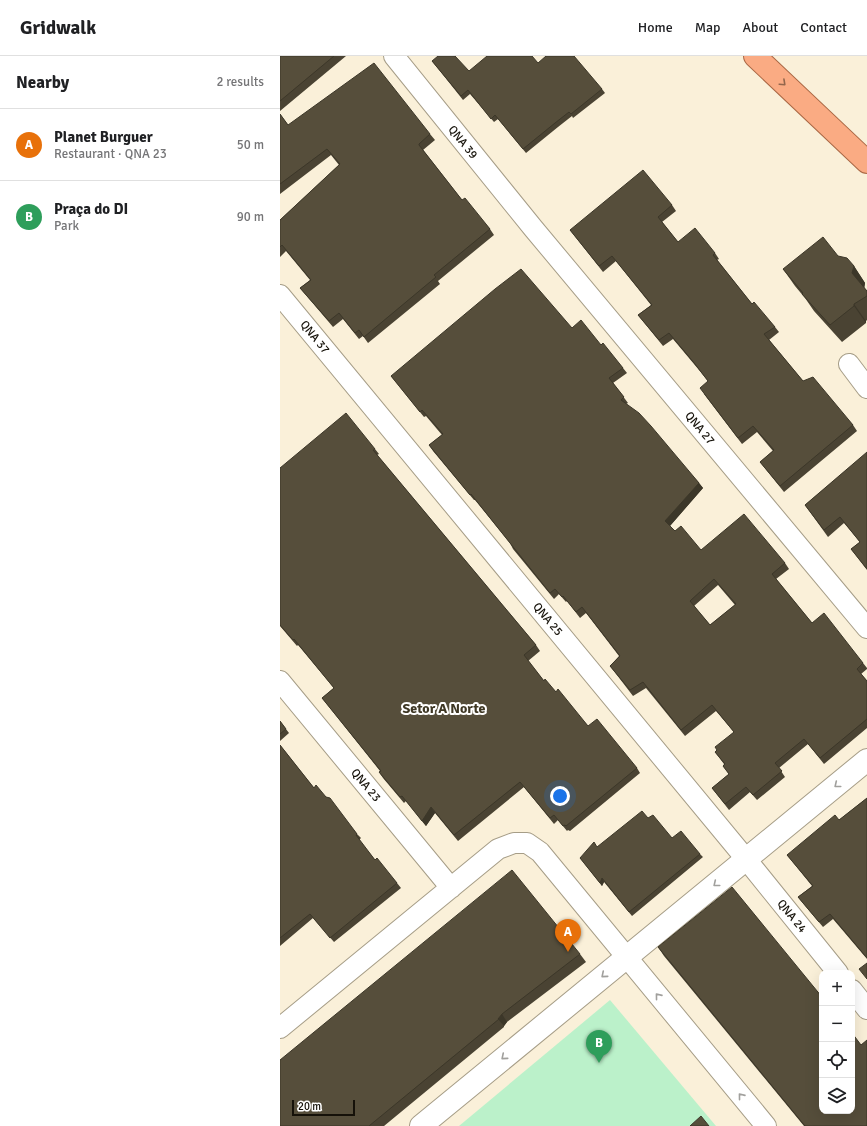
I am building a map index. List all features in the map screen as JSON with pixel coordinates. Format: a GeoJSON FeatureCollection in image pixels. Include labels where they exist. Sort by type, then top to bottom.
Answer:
{"type":"FeatureCollection","features":[{"type":"Feature","properties":{"kind":"highway"},"geometry":{"type":"LineString","coordinates":[[755,56],[867,162]]}},
{"type":"Feature","properties":{"kind":"street","name":"QNA 39"},"geometry":{"type":"LineString","coordinates":[[394,56],[533,228]]}},
{"type":"Feature","properties":{"kind":"street","name":"QNA 27"},"geometry":{"type":"LineString","coordinates":[[533,228],[867,628]]}},
{"type":"Feature","properties":{"kind":"street","name":"QNA 37"},"geometry":{"type":"LineString","coordinates":[[280,295],[349,380]]}},
{"type":"Feature","properties":{"kind":"street"},"geometry":{"type":"LineString","coordinates":[[848,364],[867,388]]}},
{"type":"Feature","properties":{"kind":"street","name":"QNA 25"},"geometry":{"type":"LineString","coordinates":[[349,380],[746,859]]}},
{"type":"Feature","properties":{"kind":"street","name":"QNA 23"},"geometry":{"type":"LineString","coordinates":[[280,681],[451,888]]}},
{"type":"Feature","properties":{"kind":"street"},"geometry":{"type":"LineString","coordinates":[[421,1126],[867,760]]}},
{"type":"Feature","properties":{"kind":"street"},"geometry":{"type":"LineString","coordinates":[[280,1028],[498,849],[514,843],[526,843],[540,852],[766,1126]]}},
{"type":"Feature","properties":{"kind":"street","name":"QNA 24"},"geometry":{"type":"LineString","coordinates":[[746,859],[836,970]]}},
{"type":"Feature","properties":{"kind":"street"},"geometry":{"type":"LineString","coordinates":[[855,994],[867,1009]]}},
{"type":"Feature","properties":{"kind":"green space"},"geometry":{"type":"Polygon","coordinates":[[[610,1000],[716,1126],[459,1126],[610,1000]]]}},
{"type":"Feature","properties":{"kind":"building"},"geometry":{"type":"Polygon","coordinates":[[[280,56],[334,56],[280,101],[280,56]]]}},
{"type":"Feature","properties":{"kind":"building"},"geometry":{"type":"Polygon","coordinates":[[[438,56],[455,56],[469,71],[487,56],[532,56],[538,63],[546,56],[574,56],[602,89],[571,114],[569,112],[523,149],[495,115],[491,119],[468,90],[461,96],[432,61],[438,56]]]}},
{"type":"Feature","properties":{"kind":"building"},"geometry":{"type":"Polygon","coordinates":[[[374,63],[430,134],[419,145],[462,200],[465,198],[490,229],[434,275],[436,277],[364,337],[359,330],[355,333],[339,313],[329,321],[300,288],[311,280],[282,245],[280,247],[280,220],[340,164],[327,149],[280,184],[280,114],[288,125],[374,63]]]}},
{"type":"Feature","properties":{"kind":"building"},"geometry":{"type":"Polygon","coordinates":[[[643,170],[672,205],[658,217],[678,242],[695,228],[715,253],[713,255],[752,304],[754,302],[775,327],[764,334],[803,381],[813,377],[853,425],[780,486],[760,462],[774,450],[753,426],[738,438],[700,388],[708,381],[695,364],[669,333],[659,340],[638,315],[652,305],[612,256],[599,266],[570,230],[643,170]]]}},
{"type":"Feature","properties":{"kind":"building"},"geometry":{"type":"Polygon","coordinates":[[[823,237],[838,256],[847,258],[854,266],[852,273],[867,291],[867,296],[854,304],[854,306],[830,325],[802,294],[803,293],[783,269],[823,237]]]}},
{"type":"Feature","properties":{"kind":"building"},"geometry":{"type":"Polygon","coordinates":[[[521,269],[572,328],[581,320],[601,345],[603,343],[623,368],[609,378],[624,397],[621,400],[639,413],[699,483],[665,521],[675,531],[681,526],[701,550],[744,514],[785,563],[772,574],[812,623],[824,613],[863,663],[857,669],[867,681],[867,719],[820,758],[804,739],[775,763],[782,771],[753,795],[746,787],[725,804],[712,788],[729,774],[723,766],[725,764],[715,752],[717,750],[715,747],[734,732],[712,705],[681,730],[643,682],[630,690],[610,666],[620,656],[582,607],[576,612],[555,589],[550,593],[471,494],[470,495],[429,445],[443,434],[422,410],[420,412],[391,376],[521,269]],[[714,579],[690,601],[710,625],[736,604],[714,579]]]}},
{"type":"Feature","properties":{"kind":"building"},"geometry":{"type":"Polygon","coordinates":[[[346,413],[375,449],[373,450],[536,645],[524,655],[544,681],[545,679],[556,692],[558,689],[588,726],[597,719],[637,768],[566,826],[563,826],[554,815],[550,818],[520,782],[454,835],[431,807],[422,821],[402,796],[400,797],[379,772],[381,771],[322,698],[334,688],[294,639],[293,640],[280,625],[280,468],[346,413]]]}},
{"type":"Feature","properties":{"kind":"building"},"geometry":{"type":"Polygon","coordinates":[[[867,452],[867,569],[851,549],[860,542],[840,517],[824,530],[805,505],[867,452]]]}},
{"type":"Feature","properties":{"kind":"building"},"geometry":{"type":"Polygon","coordinates":[[[280,721],[286,729],[280,734],[280,721]]]}},
{"type":"Feature","properties":{"kind":"building"},"geometry":{"type":"Polygon","coordinates":[[[280,745],[314,788],[316,785],[326,797],[330,798],[375,860],[377,858],[397,883],[330,938],[310,914],[280,938],[280,745]]]}},
{"type":"Feature","properties":{"kind":"building"},"geometry":{"type":"Polygon","coordinates":[[[867,798],[867,958],[830,914],[819,922],[798,897],[813,886],[787,855],[835,815],[839,820],[867,798]]]}},
{"type":"Feature","properties":{"kind":"building"},"geometry":{"type":"Polygon","coordinates":[[[642,811],[648,818],[653,815],[672,838],[681,831],[700,854],[629,912],[602,878],[600,883],[580,858],[594,842],[597,847],[642,811]]]}},
{"type":"Feature","properties":{"kind":"building"},"geometry":{"type":"Polygon","coordinates":[[[512,870],[580,954],[502,1014],[499,1019],[369,1126],[280,1126],[280,1060],[512,870]]]}},
{"type":"Feature","properties":{"kind":"building"},"geometry":{"type":"Polygon","coordinates":[[[732,887],[819,993],[819,1114],[855,1114],[855,1037],[861,1045],[867,1040],[867,1126],[805,1126],[658,947],[732,887]]]}},
{"type":"Feature","properties":{"kind":"building"},"geometry":{"type":"Polygon","coordinates":[[[867,963],[867,979],[859,969],[867,963]]]}},
{"type":"Feature","properties":{"kind":"building"},"geometry":{"type":"Polygon","coordinates":[[[701,1116],[709,1126],[690,1126],[701,1116]]]}},
{"type":"Feature","properties":{"kind":"place","name":"Planet Burguer"},"geometry":{"type":"Point","coordinates":[568,952]}},
{"type":"Feature","properties":{"kind":"place","name":"Praça do DI"},"geometry":{"type":"Point","coordinates":[599,1063]}},
{"type":"Feature","properties":{"kind":"district","name":"Setor A Norte"},"geometry":{"type":"Point","coordinates":[444,708]}}]}
